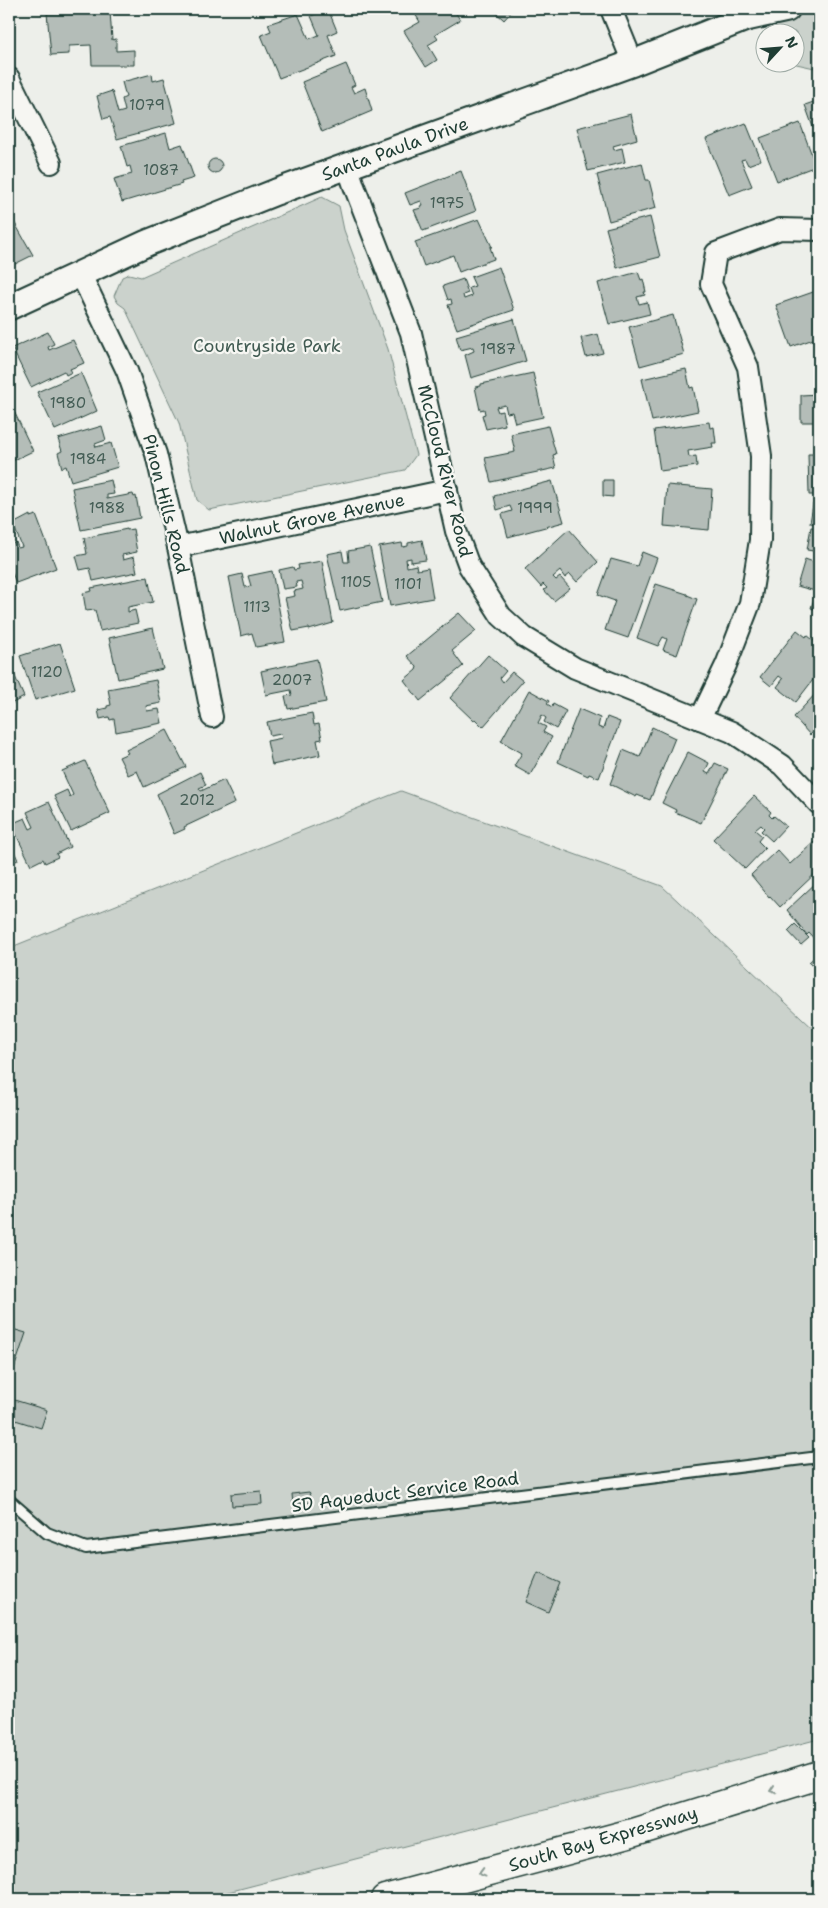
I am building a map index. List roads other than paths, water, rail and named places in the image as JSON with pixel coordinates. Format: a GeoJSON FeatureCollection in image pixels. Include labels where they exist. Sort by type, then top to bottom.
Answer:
{"type":"FeatureCollection","features":[{"type":"Feature","properties":{"kind":"highway","name":"South Bay Expressway"},"geometry":{"type":"LineString","coordinates":[[385,1899],[632,1833],[819,1775]]}},
{"type":"Feature","properties":{"kind":"street"},"geometry":{"type":"LineString","coordinates":[[611,9],[633,63]]}},
{"type":"Feature","properties":{"kind":"street","name":"Santa Paula Drive"},"geometry":{"type":"LineString","coordinates":[[9,306],[147,243],[348,165],[633,63],[746,18],[787,9]]}},
{"type":"Feature","properties":{"kind":"street"},"geometry":{"type":"LineString","coordinates":[[9,78],[51,163]]}},
{"type":"Feature","properties":{"kind":"street","name":"McCloud River Road"},"geometry":{"type":"LineString","coordinates":[[348,165],[354,186],[411,333],[456,531],[469,566],[501,616],[524,637],[575,668],[732,732],[782,765],[819,804]]}},
{"type":"Feature","properties":{"kind":"street"},"geometry":{"type":"LineString","coordinates":[[700,719],[726,665],[750,603],[760,540],[761,456],[748,367],[711,284],[716,254],[780,229],[819,230]]}},
{"type":"Feature","properties":{"kind":"street","name":"Pinon Hills Road"},"geometry":{"type":"LineString","coordinates":[[80,273],[127,371],[156,454],[178,548],[212,717]]}},
{"type":"Feature","properties":{"kind":"street","name":"Walnut Grove Avenue"},"geometry":{"type":"LineString","coordinates":[[178,548],[447,490]]}},
{"type":"Feature","properties":{"kind":"lane","name":"SD Aqueduct Service Road"},"geometry":{"type":"LineString","coordinates":[[9,1500],[47,1533],[86,1548],[819,1457]]}},
{"type":"Feature","properties":{"kind":"park label","name":"Countryside Park"},"geometry":{"type":"Point","coordinates":[267,346]}}]}
